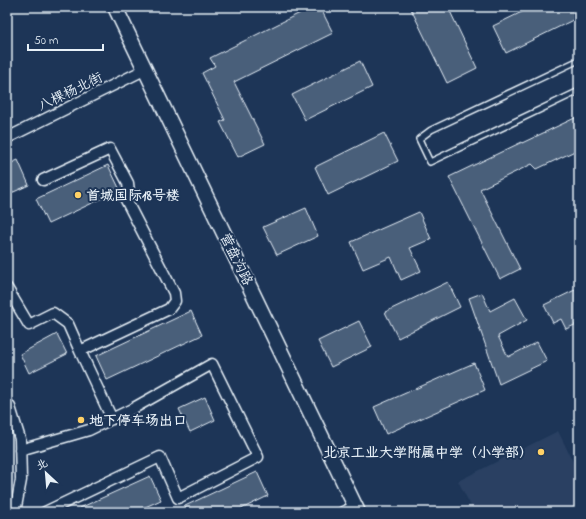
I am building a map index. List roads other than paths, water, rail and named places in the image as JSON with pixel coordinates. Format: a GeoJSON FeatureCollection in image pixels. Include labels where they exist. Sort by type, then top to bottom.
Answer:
{"type":"FeatureCollection","features":[{"type":"Feature","properties":{"kind":"street","name":"营盘沟路"},"geometry":{"type":"LineString","coordinates":[[115,7],[146,69],[352,510]]}},
{"type":"Feature","properties":{"kind":"street","name":"八棵杨北街"},"geometry":{"type":"LineString","coordinates":[[7,138],[146,69]]}},
{"type":"Feature","properties":{"kind":"street"},"geometry":{"type":"LineString","coordinates":[[43,180],[110,149],[128,183],[129,192],[126,200],[174,293],[175,301],[169,308],[80,351]]}},
{"type":"Feature","properties":{"kind":"street"},"geometry":{"type":"LineString","coordinates":[[7,288],[29,325],[53,313],[68,324],[112,419]]}},
{"type":"Feature","properties":{"kind":"street"},"geometry":{"type":"LineString","coordinates":[[25,448],[90,430],[132,409],[212,364],[258,457],[178,498],[160,457],[45,512]]}},
{"type":"Feature","properties":{"kind":"street"},"geometry":{"type":"LineString","coordinates":[[7,403],[10,407],[20,439],[25,448],[15,512]]}},
{"type":"Feature","properties":{"kind":"street"},"geometry":{"type":"LineString","coordinates":[[25,448],[64,430]]}},
{"type":"Feature","properties":{"kind":"lane"},"geometry":{"type":"LineString","coordinates":[[579,60],[431,130],[419,139],[430,162],[579,91]]}},
{"type":"Feature","properties":{"kind":"place","name":"首城国际18号楼"},"geometry":{"type":"Point","coordinates":[78,195]}},
{"type":"Feature","properties":{"kind":"place","name":"地下停车场出口"},"geometry":{"type":"Point","coordinates":[81,420]}},
{"type":"Feature","properties":{"kind":"place","name":"北京工业大学附属中学（小学部）"},"geometry":{"type":"Point","coordinates":[541,452]}}]}
